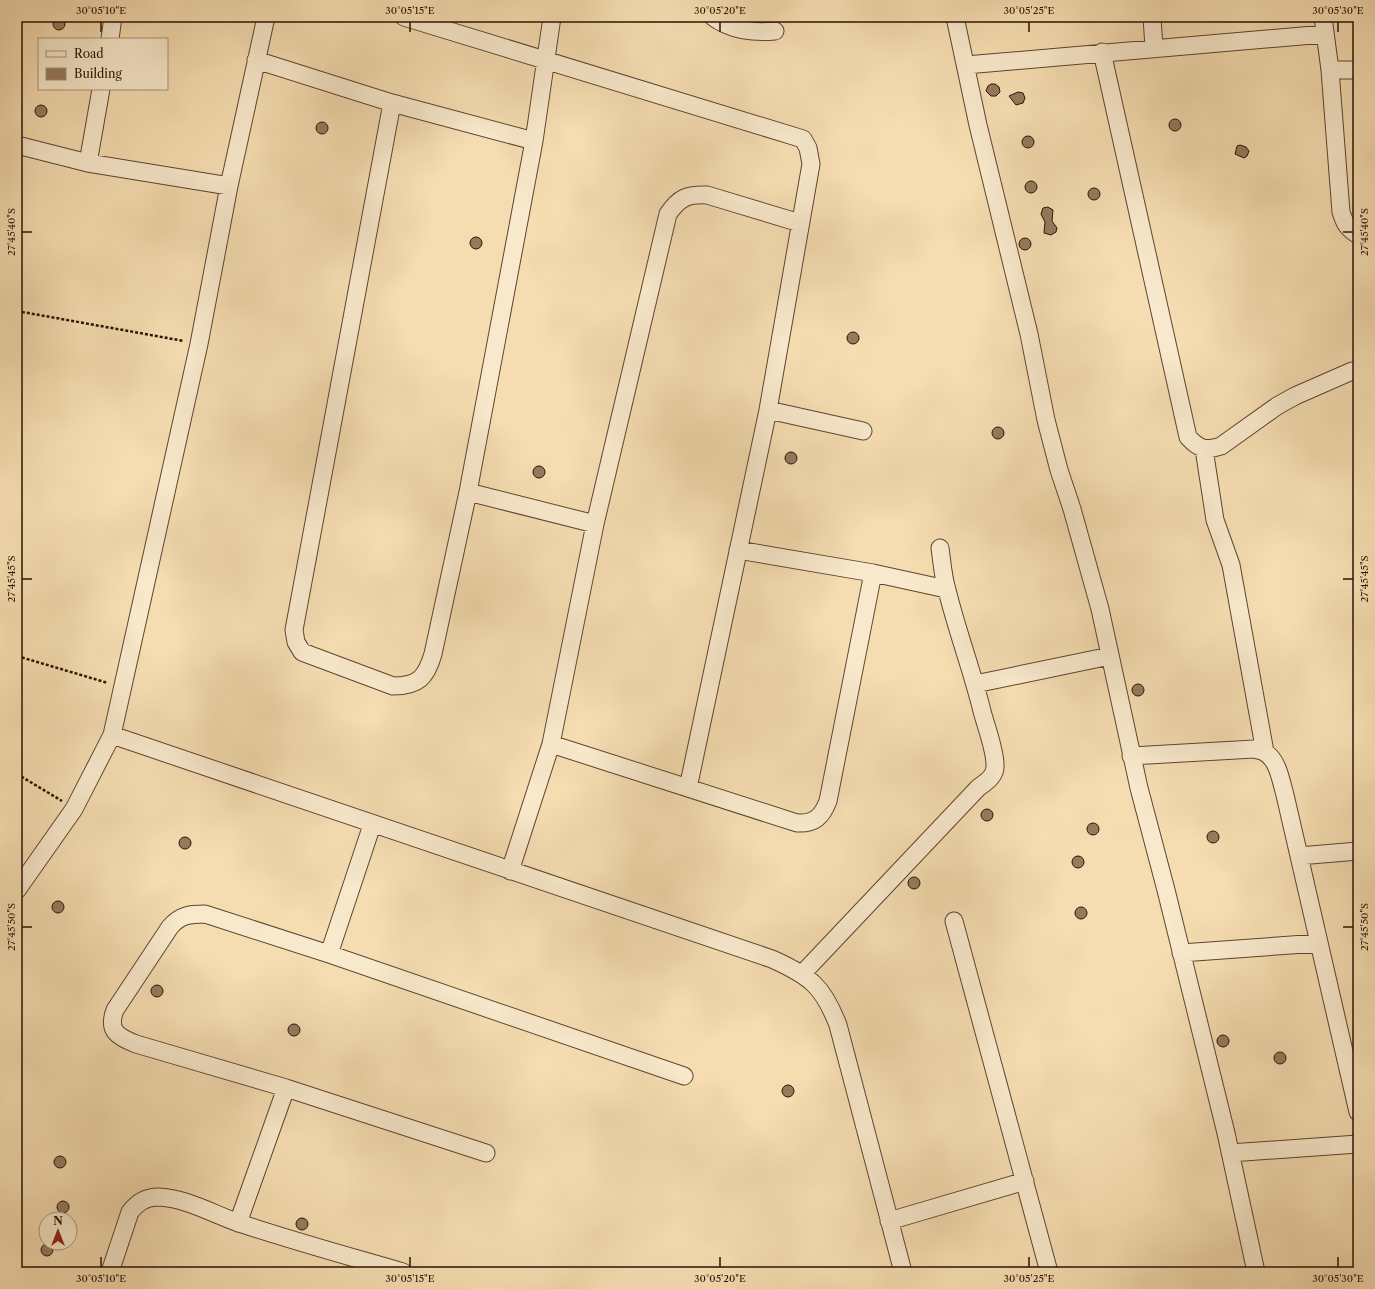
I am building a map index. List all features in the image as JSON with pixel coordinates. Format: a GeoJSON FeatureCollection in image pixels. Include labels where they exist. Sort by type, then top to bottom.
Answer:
{"type":"FeatureCollection","features":[{"type":"Feature","properties":{"kind":"street"},"geometry":{"type":"LineString","coordinates":[[110,38],[113,17]]}},
{"type":"Feature","properties":{"kind":"street"},"geometry":{"type":"LineString","coordinates":[[17,890],[74,809],[112,735],[199,344],[229,186],[266,17]]}},
{"type":"Feature","properties":{"kind":"street"},"geometry":{"type":"LineString","coordinates":[[404,17],[547,62],[803,139],[808,148],[811,164],[768,410],[688,788]]}},
{"type":"Feature","properties":{"kind":"street"},"geometry":{"type":"LineString","coordinates":[[392,103],[294,630],[296,642],[302,652],[392,686],[404,686],[415,682],[422,677],[429,669],[433,654],[468,492],[534,141],[547,62],[552,17]]}},
{"type":"Feature","properties":{"kind":"street"},"geometry":{"type":"LineString","coordinates":[[713,17],[725,24],[746,30],[765,32],[775,31]]}},
{"type":"Feature","properties":{"kind":"street"},"geometry":{"type":"LineString","coordinates":[[955,17],[978,125],[1029,334],[1046,420],[1059,470],[1072,509],[1100,609],[1132,756],[1230,1154],[1256,1272]]}},
{"type":"Feature","properties":{"kind":"street"},"geometry":{"type":"LineString","coordinates":[[1152,17],[1154,48]]}},
{"type":"Feature","properties":{"kind":"street"},"geometry":{"type":"LineString","coordinates":[[1323,17],[1330,70],[1341,212],[1344,221],[1350,230],[1358,235]]}},
{"type":"Feature","properties":{"kind":"street"},"geometry":{"type":"LineString","coordinates":[[966,65],[1102,52],[1325,34]]}},
{"type":"Feature","properties":{"kind":"street"},"geometry":{"type":"LineString","coordinates":[[1102,52],[1185,430],[1188,437],[1192,442],[1204,449],[1221,446],[1277,406],[1295,396],[1352,371]]}},
{"type":"Feature","properties":{"kind":"street"},"geometry":{"type":"LineString","coordinates":[[256,60],[392,103],[534,141]]}},
{"type":"Feature","properties":{"kind":"street"},"geometry":{"type":"LineString","coordinates":[[1330,70],[1358,70]]}},
{"type":"Feature","properties":{"kind":"street"},"geometry":{"type":"LineString","coordinates":[[88,163],[101,90]]}},
{"type":"Feature","properties":{"kind":"street"},"geometry":{"type":"LineString","coordinates":[[17,145],[88,163],[229,186]]}},
{"type":"Feature","properties":{"kind":"street"},"geometry":{"type":"LineString","coordinates":[[510,871],[551,744],[595,524],[668,214],[681,199],[688,196],[707,195],[800,223]]}},
{"type":"Feature","properties":{"kind":"street"},"geometry":{"type":"LineString","coordinates":[[768,410],[863,431]]}},
{"type":"Feature","properties":{"kind":"street"},"geometry":{"type":"LineString","coordinates":[[1204,449],[1215,520],[1231,564],[1265,752]]}},
{"type":"Feature","properties":{"kind":"street"},"geometry":{"type":"LineString","coordinates":[[468,492],[595,524]]}},
{"type":"Feature","properties":{"kind":"street"},"geometry":{"type":"LineString","coordinates":[[802,974],[978,788],[992,776],[995,765],[993,753],[975,684],[946,589],[940,548]]}},
{"type":"Feature","properties":{"kind":"street"},"geometry":{"type":"LineString","coordinates":[[738,550],[872,573],[946,589]]}},
{"type":"Feature","properties":{"kind":"street"},"geometry":{"type":"LineString","coordinates":[[551,744],[797,823],[806,824],[820,817],[825,810],[828,801],[872,573]]}},
{"type":"Feature","properties":{"kind":"street"},"geometry":{"type":"LineString","coordinates":[[975,684],[1110,656]]}},
{"type":"Feature","properties":{"kind":"street"},"geometry":{"type":"LineString","coordinates":[[112,735],[372,825],[772,960],[802,974],[818,987],[830,1005],[838,1025],[903,1272]]}},
{"type":"Feature","properties":{"kind":"street"},"geometry":{"type":"LineString","coordinates":[[1132,756],[1254,749],[1265,752],[1272,758],[1278,770],[1299,856],[1358,1112]]}},
{"type":"Feature","properties":{"kind":"street"},"geometry":{"type":"LineString","coordinates":[[329,954],[372,825]]}},
{"type":"Feature","properties":{"kind":"street"},"geometry":{"type":"LineString","coordinates":[[1299,856],[1358,851]]}},
{"type":"Feature","properties":{"kind":"street"},"geometry":{"type":"LineString","coordinates":[[486,1154],[286,1088],[136,1044],[117,1035],[113,1029],[111,1024],[115,1010],[175,921],[183,916],[196,914],[214,916],[684,1076]]}},
{"type":"Feature","properties":{"kind":"street"},"geometry":{"type":"LineString","coordinates":[[954,921],[1049,1272]]}},
{"type":"Feature","properties":{"kind":"street"},"geometry":{"type":"LineString","coordinates":[[1181,954],[1319,944]]}},
{"type":"Feature","properties":{"kind":"street"},"geometry":{"type":"LineString","coordinates":[[238,1222],[286,1088]]}},
{"type":"Feature","properties":{"kind":"street"},"geometry":{"type":"LineString","coordinates":[[1230,1154],[1358,1144]]}},
{"type":"Feature","properties":{"kind":"street"},"geometry":{"type":"LineString","coordinates":[[889,1220],[1025,1181]]}},
{"type":"Feature","properties":{"kind":"street"},"geometry":{"type":"LineString","coordinates":[[110,1272],[130,1212],[136,1205],[151,1198],[173,1198],[238,1222],[403,1272]]}},
{"type":"Feature","properties":{"kind":"path"},"geometry":{"type":"LineString","coordinates":[[17,311],[199,344]]}},
{"type":"Feature","properties":{"kind":"path"},"geometry":{"type":"LineString","coordinates":[[17,656],[122,687]]}},
{"type":"Feature","properties":{"kind":"path"},"geometry":{"type":"LineString","coordinates":[[17,774],[74,809]]}},
{"type":"Feature","properties":{"kind":"building"},"geometry":{"type":"Polygon","coordinates":[[[61,18],[64,19],[64,29],[57,30],[54,29],[53,22],[54,19],[61,18]]]}},
{"type":"Feature","properties":{"kind":"building"},"geometry":{"type":"Polygon","coordinates":[[[995,84],[999,87],[1000,92],[996,96],[991,96],[986,91],[988,86],[995,84]]]}},
{"type":"Feature","properties":{"kind":"building"},"geometry":{"type":"Polygon","coordinates":[[[1018,92],[1023,93],[1025,98],[1023,103],[1016,105],[1009,96],[1018,92]]]}},
{"type":"Feature","properties":{"kind":"building"},"geometry":{"type":"Polygon","coordinates":[[[43,105],[46,106],[46,116],[39,117],[36,116],[35,109],[36,106],[43,105]]]}},
{"type":"Feature","properties":{"kind":"building"},"geometry":{"type":"Polygon","coordinates":[[[1177,119],[1180,120],[1180,130],[1173,131],[1170,130],[1169,123],[1170,120],[1177,119]]]}},
{"type":"Feature","properties":{"kind":"building"},"geometry":{"type":"Polygon","coordinates":[[[324,122],[327,123],[327,133],[320,134],[317,133],[316,126],[317,123],[324,122]]]}},
{"type":"Feature","properties":{"kind":"building"},"geometry":{"type":"Polygon","coordinates":[[[1030,136],[1033,137],[1033,147],[1026,148],[1023,147],[1022,140],[1023,137],[1030,136]]]}},
{"type":"Feature","properties":{"kind":"building"},"geometry":{"type":"Polygon","coordinates":[[[1240,145],[1246,147],[1249,151],[1247,156],[1244,158],[1235,154],[1237,146],[1240,145]]]}},
{"type":"Feature","properties":{"kind":"building"},"geometry":{"type":"Polygon","coordinates":[[[1033,181],[1036,182],[1036,192],[1029,193],[1026,192],[1025,185],[1026,182],[1033,181]]]}},
{"type":"Feature","properties":{"kind":"building"},"geometry":{"type":"Polygon","coordinates":[[[1096,188],[1099,189],[1099,199],[1092,200],[1089,199],[1088,192],[1089,189],[1096,188]]]}},
{"type":"Feature","properties":{"kind":"building"},"geometry":{"type":"Polygon","coordinates":[[[1048,207],[1053,210],[1052,221],[1057,228],[1056,232],[1051,235],[1044,233],[1045,222],[1041,214],[1043,208],[1048,207]]]}},
{"type":"Feature","properties":{"kind":"building"},"geometry":{"type":"Polygon","coordinates":[[[478,237],[481,238],[481,248],[474,249],[471,248],[470,241],[471,238],[478,237]]]}},
{"type":"Feature","properties":{"kind":"building"},"geometry":{"type":"Polygon","coordinates":[[[1027,238],[1030,239],[1030,249],[1023,250],[1020,249],[1019,242],[1020,239],[1027,238]]]}},
{"type":"Feature","properties":{"kind":"building"},"geometry":{"type":"Polygon","coordinates":[[[855,332],[858,333],[858,343],[851,344],[848,343],[847,336],[848,333],[855,332]]]}},
{"type":"Feature","properties":{"kind":"building"},"geometry":{"type":"Polygon","coordinates":[[[1000,427],[1003,428],[1003,438],[996,439],[993,438],[992,431],[993,428],[1000,427]]]}},
{"type":"Feature","properties":{"kind":"building"},"geometry":{"type":"Polygon","coordinates":[[[793,452],[796,453],[796,463],[789,464],[786,463],[785,456],[786,453],[793,452]]]}},
{"type":"Feature","properties":{"kind":"building"},"geometry":{"type":"Polygon","coordinates":[[[541,466],[544,467],[544,477],[537,478],[534,477],[533,470],[534,467],[541,466]]]}},
{"type":"Feature","properties":{"kind":"building"},"geometry":{"type":"Polygon","coordinates":[[[1140,684],[1143,685],[1143,695],[1136,696],[1133,695],[1132,688],[1133,685],[1140,684]]]}},
{"type":"Feature","properties":{"kind":"building"},"geometry":{"type":"Polygon","coordinates":[[[989,809],[992,810],[992,820],[985,821],[982,820],[981,813],[982,810],[989,809]]]}},
{"type":"Feature","properties":{"kind":"building"},"geometry":{"type":"Polygon","coordinates":[[[1095,823],[1098,824],[1098,834],[1091,835],[1088,834],[1087,827],[1088,824],[1095,823]]]}},
{"type":"Feature","properties":{"kind":"building"},"geometry":{"type":"Polygon","coordinates":[[[1215,831],[1218,832],[1218,842],[1211,843],[1208,842],[1207,835],[1208,832],[1215,831]]]}},
{"type":"Feature","properties":{"kind":"building"},"geometry":{"type":"Polygon","coordinates":[[[187,837],[190,838],[190,848],[183,849],[180,848],[179,841],[180,838],[187,837]]]}},
{"type":"Feature","properties":{"kind":"building"},"geometry":{"type":"Polygon","coordinates":[[[1080,856],[1083,857],[1083,867],[1076,868],[1073,867],[1072,860],[1073,857],[1080,856]]]}},
{"type":"Feature","properties":{"kind":"building"},"geometry":{"type":"Polygon","coordinates":[[[916,877],[919,878],[919,888],[912,889],[909,888],[908,881],[909,878],[916,877]]]}},
{"type":"Feature","properties":{"kind":"building"},"geometry":{"type":"Polygon","coordinates":[[[56,901],[60,901],[64,907],[60,913],[56,913],[52,909],[52,905],[56,901]]]}},
{"type":"Feature","properties":{"kind":"building"},"geometry":{"type":"Polygon","coordinates":[[[1083,907],[1086,908],[1086,918],[1079,919],[1076,918],[1075,911],[1076,908],[1083,907]]]}},
{"type":"Feature","properties":{"kind":"building"},"geometry":{"type":"Polygon","coordinates":[[[159,985],[162,986],[162,996],[155,997],[152,996],[151,989],[152,986],[159,985]]]}},
{"type":"Feature","properties":{"kind":"building"},"geometry":{"type":"Polygon","coordinates":[[[296,1024],[299,1025],[299,1035],[292,1036],[289,1035],[288,1028],[289,1025],[296,1024]]]}},
{"type":"Feature","properties":{"kind":"building"},"geometry":{"type":"Polygon","coordinates":[[[1225,1035],[1228,1036],[1228,1046],[1221,1047],[1218,1046],[1217,1039],[1218,1036],[1225,1035]]]}},
{"type":"Feature","properties":{"kind":"building"},"geometry":{"type":"Polygon","coordinates":[[[1282,1052],[1285,1053],[1285,1063],[1278,1064],[1275,1063],[1274,1056],[1275,1053],[1282,1052]]]}},
{"type":"Feature","properties":{"kind":"building"},"geometry":{"type":"Polygon","coordinates":[[[790,1085],[793,1086],[793,1096],[786,1097],[783,1096],[782,1089],[783,1086],[790,1085]]]}},
{"type":"Feature","properties":{"kind":"building"},"geometry":{"type":"Polygon","coordinates":[[[62,1156],[65,1157],[65,1167],[58,1168],[55,1167],[54,1160],[55,1157],[62,1156]]]}},
{"type":"Feature","properties":{"kind":"building"},"geometry":{"type":"Polygon","coordinates":[[[65,1201],[68,1202],[68,1211],[58,1211],[58,1202],[65,1201]]]}},
{"type":"Feature","properties":{"kind":"building"},"geometry":{"type":"Polygon","coordinates":[[[304,1218],[307,1219],[307,1229],[300,1230],[297,1229],[296,1222],[297,1219],[304,1218]]]}},
{"type":"Feature","properties":{"kind":"building"},"geometry":{"type":"Polygon","coordinates":[[[53,1251],[52,1255],[49,1256],[42,1255],[41,1252],[53,1251]]]}}]}
